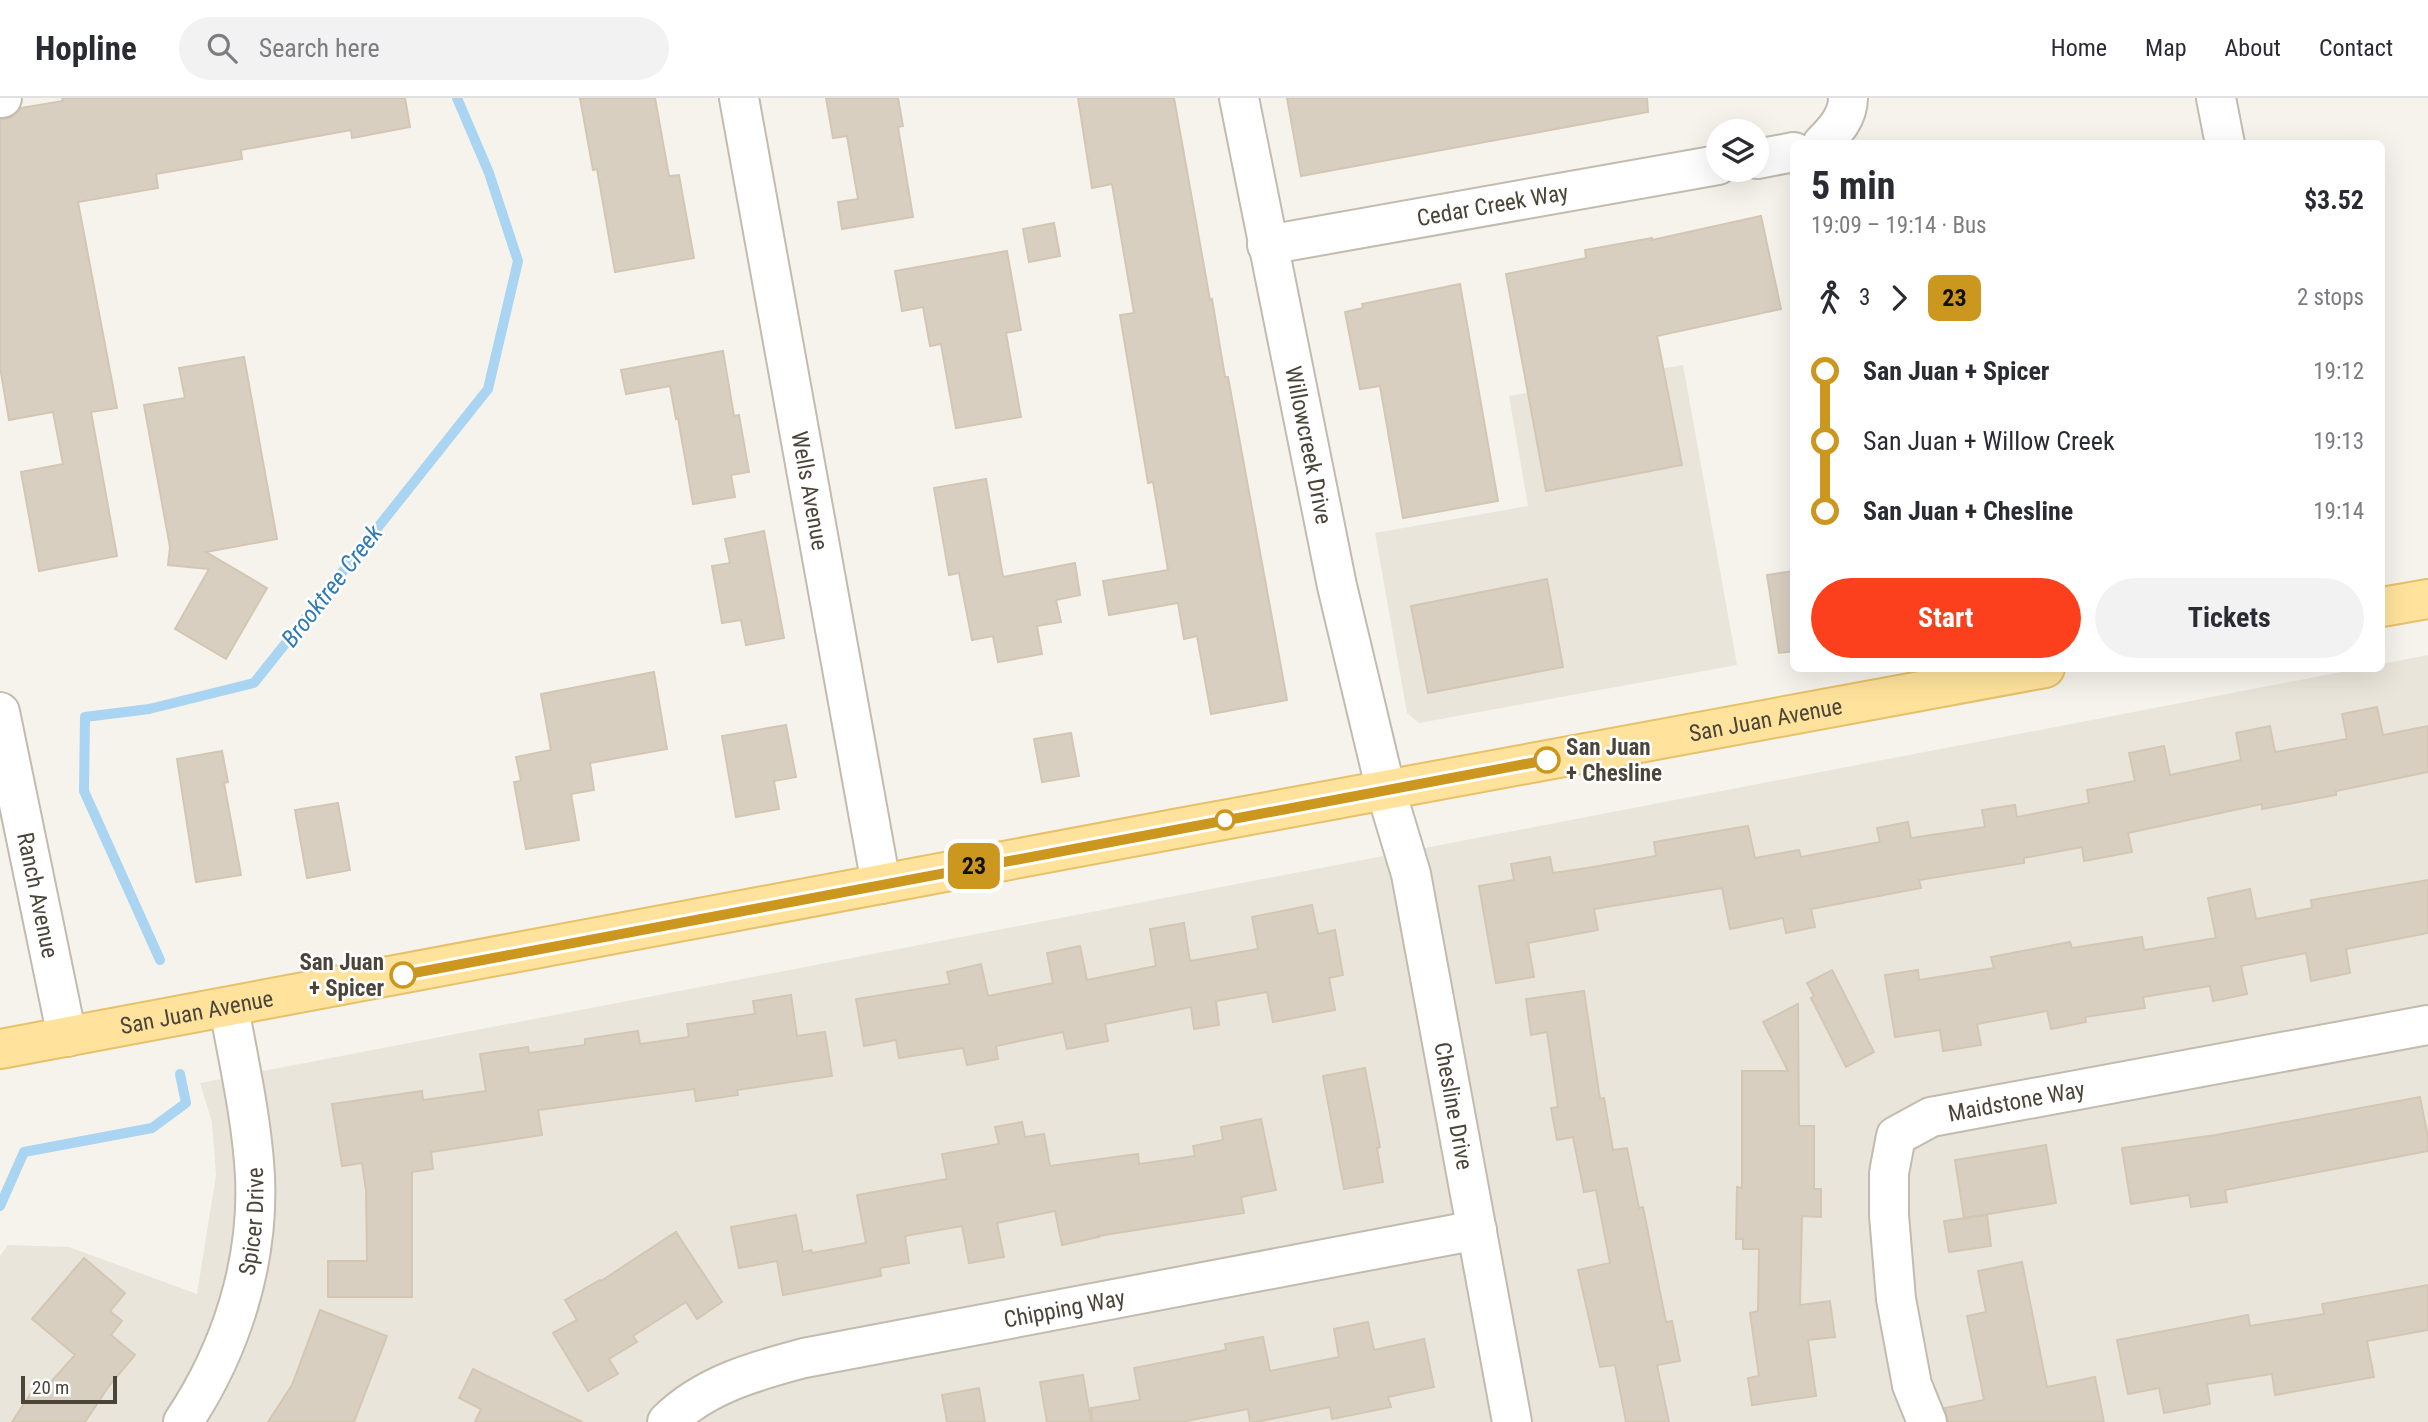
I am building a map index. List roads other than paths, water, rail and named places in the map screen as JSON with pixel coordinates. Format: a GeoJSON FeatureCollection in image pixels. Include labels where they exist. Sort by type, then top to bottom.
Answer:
{"type":"FeatureCollection","features":[{"type":"Feature","properties":{"kind":"main road"},"geometry":{"type":"LineString","coordinates":[[2385,606],[2428,599]]}},
{"type":"Feature","properties":{"kind":"main road","name":"San Juan Avenue"},"geometry":{"type":"LineString","coordinates":[[0,1049],[2024,672]]}},
{"type":"Feature","properties":{"kind":"street","name":"Wells Avenue"},"geometry":{"type":"LineString","coordinates":[[739,98],[881,884]]}},
{"type":"Feature","properties":{"kind":"street","name":"Willowcreek Drive"},"geometry":{"type":"LineString","coordinates":[[1239,98],[1337,586],[1385,791]]}},
{"type":"Feature","properties":{"kind":"street"},"geometry":{"type":"LineString","coordinates":[[1826,140],[1837,130],[1848,106],[1848,98]]}},
{"type":"Feature","properties":{"kind":"street"},"geometry":{"type":"LineString","coordinates":[[2216,98],[2224,140]]}},
{"type":"Feature","properties":{"kind":"street"},"geometry":{"type":"LineString","coordinates":[[1769,157],[1790,153]]}},
{"type":"Feature","properties":{"kind":"street","name":"Cedar Creek Way"},"geometry":{"type":"LineString","coordinates":[[1267,245],[1706,167]]}},
{"type":"Feature","properties":{"kind":"street","name":"Ranch Avenue"},"geometry":{"type":"LineString","coordinates":[[0,712],[67,1037]]}},
{"type":"Feature","properties":{"kind":"street","name":"Chesline Drive"},"geometry":{"type":"LineString","coordinates":[[1385,791],[1411,874],[1512,1422]]}},
{"type":"Feature","properties":{"kind":"street","name":"Spicer Drive"},"geometry":{"type":"LineString","coordinates":[[183,1422],[202,1394],[226,1343],[244,1289],[253,1234],[255,1177],[229,1008]]}},
{"type":"Feature","properties":{"kind":"street","name":"Maidstone Way"},"geometry":{"type":"LineString","coordinates":[[1927,1422],[1912,1384],[1896,1300],[1889,1215],[1889,1172],[1896,1136],[1931,1117],[2428,1025]]}},
{"type":"Feature","properties":{"kind":"street","name":"Chipping Way"},"geometry":{"type":"LineString","coordinates":[[667,1422],[711,1388],[761,1369],[804,1358],[1477,1230]]}},
{"type":"Feature","properties":{"kind":"waterway","name":"Brooktree Creek"},"geometry":{"type":"LineString","coordinates":[[160,960],[84,791],[85,717],[149,709],[254,683],[488,389],[518,261],[489,173],[457,98]]}},
{"type":"Feature","properties":{"kind":"waterway","name":"Brooktree Creek"},"geometry":{"type":"LineString","coordinates":[[0,1206],[24,1152],[152,1128],[186,1103],[180,1074]]}},
{"type":"Feature","properties":{"kind":"place","name":"San Juan + Chesline"},"geometry":{"type":"Point","coordinates":[1547,760]}},
{"type":"Feature","properties":{"kind":"place","name":"San Juan + Spicer"},"geometry":{"type":"Point","coordinates":[403,975]}}]}
